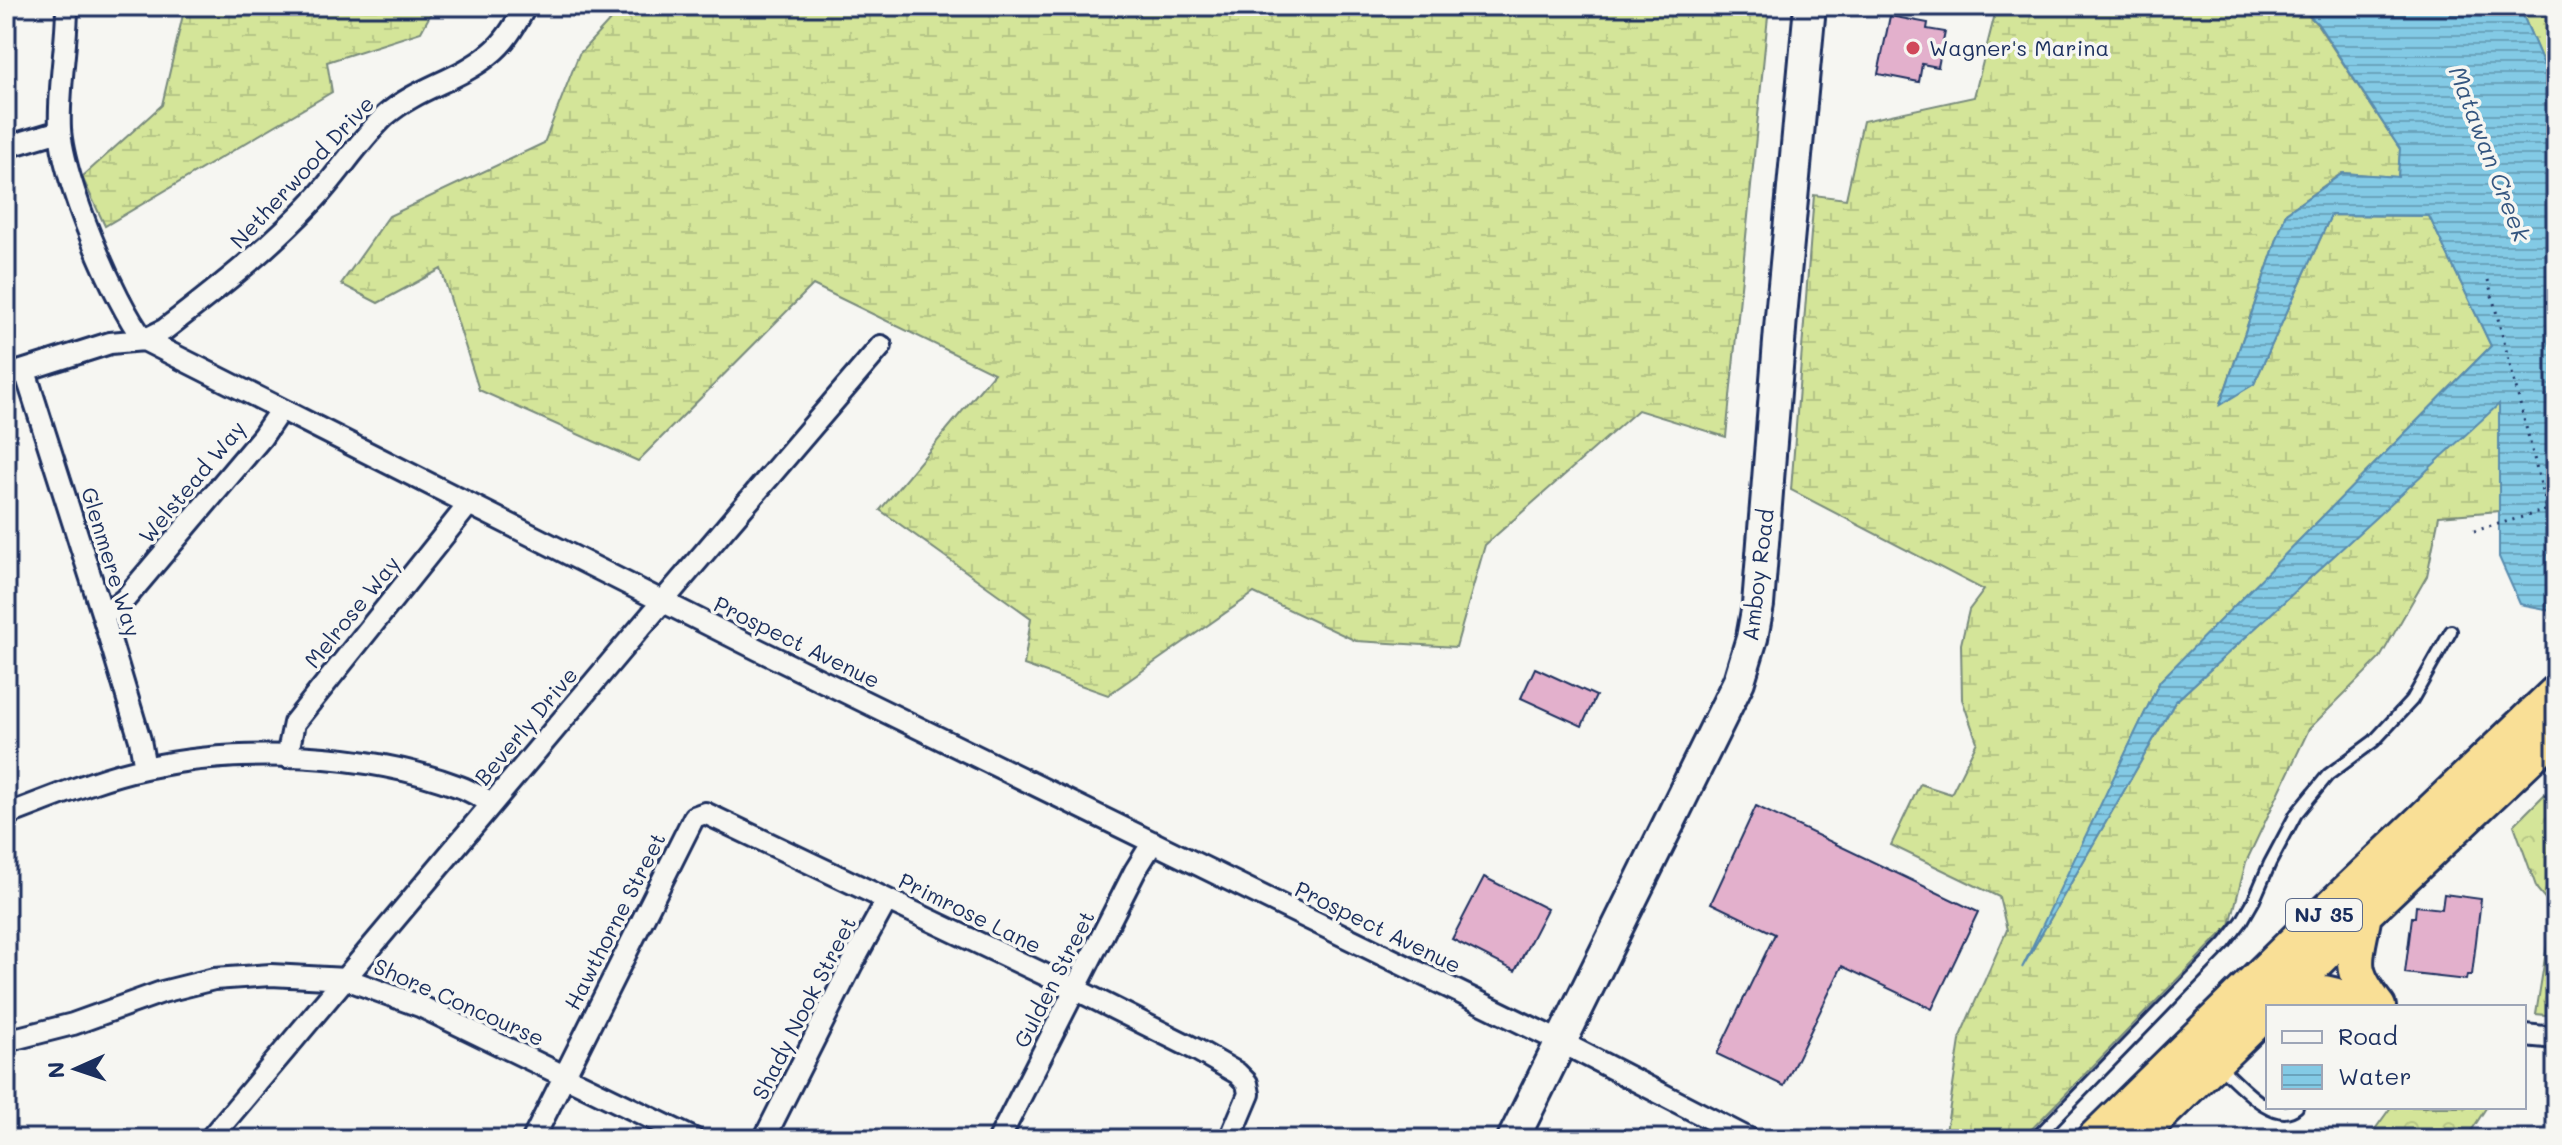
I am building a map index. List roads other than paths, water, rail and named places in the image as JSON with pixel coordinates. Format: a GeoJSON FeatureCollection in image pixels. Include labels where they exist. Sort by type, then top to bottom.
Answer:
{"type":"FeatureCollection","features":[{"type":"Feature","properties":{"kind":"highway","name":"NJ 35"},"geometry":{"type":"LineString","coordinates":[[2094,1139],[2556,693]]}},
{"type":"Feature","properties":{"kind":"highway","name":"NJ 35"},"geometry":{"type":"LineString","coordinates":[[2274,1003],[2556,732]]}},
{"type":"Feature","properties":{"kind":"highway"},"geometry":{"type":"LineString","coordinates":[[2364,914],[2355,966],[2358,979],[2377,1005]]}},
{"type":"Feature","properties":{"kind":"highway"},"geometry":{"type":"LineString","coordinates":[[2274,1003],[2327,992],[2357,1005]]}},
{"type":"Feature","properties":{"kind":"highway","name":"NJ 35"},"geometry":{"type":"LineString","coordinates":[[2135,1139],[2266,1011]]}},
{"type":"Feature","properties":{"kind":"main road","name":"Amboy Road"},"geometry":{"type":"LineString","coordinates":[[1513,1139],[1739,681],[1752,638],[1758,605],[1810,6]]}},
{"type":"Feature","properties":{"kind":"street"},"geometry":{"type":"LineString","coordinates":[[67,6],[60,87],[60,131],[72,183],[98,252],[133,326],[144,340]]}},
{"type":"Feature","properties":{"kind":"street","name":"Netherwood Drive"},"geometry":{"type":"LineString","coordinates":[[144,340],[164,330],[273,243],[317,197],[383,118],[403,101],[475,66],[498,47],[526,6]]}},
{"type":"Feature","properties":{"kind":"street"},"geometry":{"type":"LineString","coordinates":[[6,147],[60,131]]}},
{"type":"Feature","properties":{"kind":"street"},"geometry":{"type":"LineString","coordinates":[[15,374],[110,343],[144,340]]}},
{"type":"Feature","properties":{"kind":"street","name":"Prospect Avenue"},"geometry":{"type":"LineString","coordinates":[[144,340],[663,602],[1561,1042],[1749,1139]]}},
{"type":"Feature","properties":{"kind":"street","name":"Beverly Drive"},"geometry":{"type":"LineString","coordinates":[[210,1139],[881,346]]}},
{"type":"Feature","properties":{"kind":"street","name":"Glenmere Way"},"geometry":{"type":"LineString","coordinates":[[15,374],[103,616],[140,740],[145,768]]}},
{"type":"Feature","properties":{"kind":"street","name":"Welstead Way"},"geometry":{"type":"LineString","coordinates":[[103,616],[125,599],[262,437],[281,409]]}},
{"type":"Feature","properties":{"kind":"street","name":"Melrose Way"},"geometry":{"type":"LineString","coordinates":[[287,757],[294,723],[469,504]]}},
{"type":"Feature","properties":{"kind":"street"},"geometry":{"type":"LineString","coordinates":[[6,815],[94,782],[145,768],[251,755],[336,759],[402,771],[461,787],[492,803]]}},
{"type":"Feature","properties":{"kind":"street","name":"Primrose Lane"},"geometry":{"type":"LineString","coordinates":[[699,813],[713,815],[1075,989],[1237,1073],[1247,1083],[1248,1099],[1230,1139]]}},
{"type":"Feature","properties":{"kind":"street","name":"Hawthorne Street"},"geometry":{"type":"LineString","coordinates":[[533,1139],[694,817],[699,813]]}},
{"type":"Feature","properties":{"kind":"street","name":"Gulden Street"},"geometry":{"type":"LineString","coordinates":[[999,1139],[1153,842]]}},
{"type":"Feature","properties":{"kind":"street","name":"Shady Nook Street"},"geometry":{"type":"LineString","coordinates":[[764,1139],[887,900]]}},
{"type":"Feature","properties":{"kind":"street","name":"Shore Concourse"},"geometry":{"type":"LineString","coordinates":[[6,1041],[214,979],[271,975],[346,979],[420,1006],[694,1139]]}},
{"type":"Feature","properties":{"kind":"street"},"geometry":{"type":"LineString","coordinates":[[2526,1035],[2556,1038]]}},
{"type":"Feature","properties":{"kind":"lane"},"geometry":{"type":"LineString","coordinates":[[2035,1139],[2225,943],[2254,900],[2296,814],[2328,775],[2374,741],[2412,700],[2451,631]]}},
{"type":"Feature","properties":{"kind":"lane"},"geometry":{"type":"LineString","coordinates":[[2214,1060],[2266,1107]]}},
{"type":"Feature","properties":{"kind":"lane"},"geometry":{"type":"LineString","coordinates":[[2268,1109],[2282,1114],[2296,1109]]}},
{"type":"Feature","properties":{"kind":"water","name":"Matawan Creek"},"geometry":{"type":"Polygon","coordinates":[[[2299,6],[2519,6],[2556,93],[2556,611],[2520,604],[2499,557],[2499,404],[2175,702],[2022,968],[2160,681],[2491,346],[2429,216],[2331,215],[2254,384],[2220,405],[2286,213],[2343,173],[2398,177],[2400,149],[2318,24],[2299,6]]]}},
{"type":"Feature","properties":{"kind":"place","name":"Wagner's Marina"},"geometry":{"type":"Point","coordinates":[1913,48]}}]}
